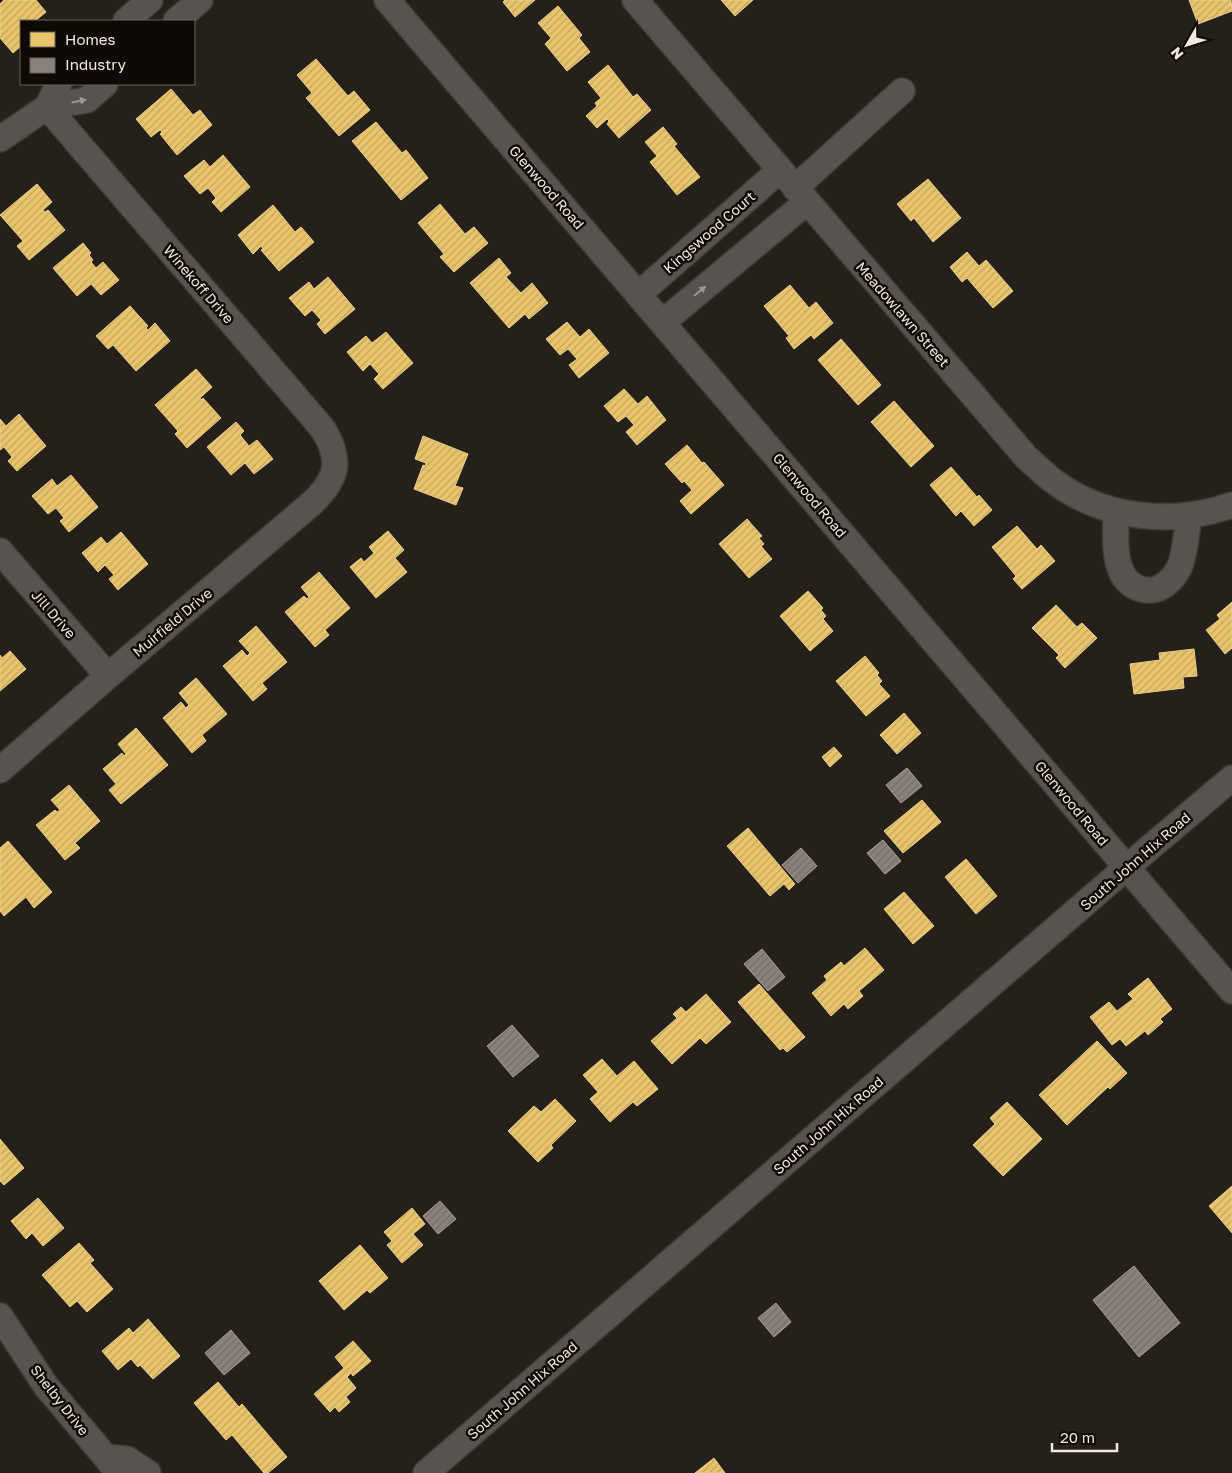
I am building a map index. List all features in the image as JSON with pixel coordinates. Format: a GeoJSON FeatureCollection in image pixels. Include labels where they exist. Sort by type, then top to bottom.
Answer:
{"type":"FeatureCollection","features":[{"type":"Feature","properties":{"kind":"street"},"geometry":{"type":"LineString","coordinates":[[127,20],[150,0]]}},
{"type":"Feature","properties":{"kind":"street"},"geometry":{"type":"LineString","coordinates":[[177,20],[200,0]]}},
{"type":"Feature","properties":{"kind":"street","name":"Glenwood Road"},"geometry":{"type":"LineString","coordinates":[[387,0],[1232,991]]}},
{"type":"Feature","properties":{"kind":"street","name":"Meadowlawn Street"},"geometry":{"type":"LineString","coordinates":[[635,0],[1026,457],[1052,480],[1084,499],[1116,511],[1152,517],[1189,516],[1232,505]]}},
{"type":"Feature","properties":{"kind":"street"},"geometry":{"type":"LineString","coordinates":[[47,108],[58,85]]}},
{"type":"Feature","properties":{"kind":"street"},"geometry":{"type":"LineString","coordinates":[[0,139],[47,108],[87,100],[104,85]]}},
{"type":"Feature","properties":{"kind":"street","name":"Kingswood Court"},"geometry":{"type":"LineString","coordinates":[[663,322],[794,187],[902,91]]}},
{"type":"Feature","properties":{"kind":"street","name":"Winekoff Drive"},"geometry":{"type":"LineString","coordinates":[[47,108],[323,428],[331,442],[336,469]]}},
{"type":"Feature","properties":{"kind":"street","name":"Kingswood Court"},"geometry":{"type":"LineString","coordinates":[[639,294],[794,187]]}},
{"type":"Feature","properties":{"kind":"street","name":"Muirfield Drive"},"geometry":{"type":"LineString","coordinates":[[0,770],[311,504],[322,494],[332,480],[336,469]]}},
{"type":"Feature","properties":{"kind":"street"},"geometry":{"type":"LineString","coordinates":[[1116,511],[1116,548],[1122,574],[1128,582],[1139,589],[1152,590],[1163,586],[1171,580],[1179,568],[1189,516]]}},
{"type":"Feature","properties":{"kind":"street","name":"Jill Drive"},"geometry":{"type":"LineString","coordinates":[[0,551],[108,676]]}},
{"type":"Feature","properties":{"kind":"street","name":"South John Hix Road"},"geometry":{"type":"LineString","coordinates":[[426,1473],[1126,867],[1232,778]]}},
{"type":"Feature","properties":{"kind":"street","name":"Shelby Drive"},"geometry":{"type":"LineString","coordinates":[[0,1316],[46,1386],[112,1465],[127,1459],[148,1473]]}},
{"type":"Feature","properties":{"kind":"building: Homes"},"geometry":{"type":"Polygon","coordinates":[[[4,0],[36,0],[46,12],[36,20],[20,20],[20,47],[13,53],[0,38],[0,4],[4,0]]]}},
{"type":"Feature","properties":{"kind":"building: Homes"},"geometry":{"type":"Polygon","coordinates":[[[505,0],[535,0],[515,17],[503,2],[505,0]]]}},
{"type":"Feature","properties":{"kind":"building: Homes"},"geometry":{"type":"Polygon","coordinates":[[[721,0],[753,0],[735,16],[721,0]]]}},
{"type":"Feature","properties":{"kind":"building: Homes"},"geometry":{"type":"Polygon","coordinates":[[[1189,0],[1231,0],[1232,11],[1198,24],[1189,0]]]}},
{"type":"Feature","properties":{"kind":"building: Homes"},"geometry":{"type":"Polygon","coordinates":[[[558,6],[582,35],[579,38],[590,52],[567,71],[545,44],[551,38],[538,23],[558,6]]]}},
{"type":"Feature","properties":{"kind":"building: Homes"},"geometry":{"type":"Polygon","coordinates":[[[316,59],[348,96],[354,91],[370,110],[339,136],[306,98],[312,93],[297,75],[316,59]]]}},
{"type":"Feature","properties":{"kind":"building: Homes"},"geometry":{"type":"Polygon","coordinates":[[[608,65],[633,97],[637,94],[651,110],[619,138],[607,124],[609,121],[607,119],[597,128],[586,116],[597,106],[595,103],[601,98],[588,82],[608,65]]]}},
{"type":"Feature","properties":{"kind":"building: Homes"},"geometry":{"type":"Polygon","coordinates":[[[171,89],[193,115],[200,110],[212,125],[177,155],[160,134],[162,132],[160,130],[151,137],[136,119],[171,89]]]}},
{"type":"Feature","properties":{"kind":"building: Homes"},"geometry":{"type":"Polygon","coordinates":[[[376,122],[402,153],[406,150],[428,178],[401,200],[352,141],[376,122]]]}},
{"type":"Feature","properties":{"kind":"building: Homes"},"geometry":{"type":"Polygon","coordinates":[[[663,127],[677,144],[674,146],[700,177],[677,195],[650,162],[657,156],[645,142],[663,127]]]}},
{"type":"Feature","properties":{"kind":"building: Homes"},"geometry":{"type":"Polygon","coordinates":[[[223,155],[250,187],[221,212],[212,202],[216,198],[208,188],[200,194],[184,176],[204,160],[210,167],[223,155]]]}},
{"type":"Feature","properties":{"kind":"building: Homes"},"geometry":{"type":"Polygon","coordinates":[[[928,179],[961,218],[933,242],[914,218],[911,221],[897,204],[928,179]]]}},
{"type":"Feature","properties":{"kind":"building: Homes"},"geometry":{"type":"Polygon","coordinates":[[[37,184],[52,202],[43,210],[45,212],[48,210],[65,230],[29,260],[17,246],[23,241],[0,215],[37,184]]]}},
{"type":"Feature","properties":{"kind":"building: Homes"},"geometry":{"type":"Polygon","coordinates":[[[440,204],[465,234],[474,227],[488,243],[454,272],[440,257],[444,254],[418,223],[440,204]]]}},
{"type":"Feature","properties":{"kind":"building: Homes"},"geometry":{"type":"Polygon","coordinates":[[[273,205],[295,232],[301,227],[314,242],[279,271],[261,250],[263,249],[261,246],[253,254],[238,235],[273,205]]]}},
{"type":"Feature","properties":{"kind":"building: Homes"},"geometry":{"type":"Polygon","coordinates":[[[83,243],[91,253],[89,255],[93,260],[91,262],[96,268],[103,262],[119,280],[101,295],[91,284],[77,296],[53,268],[83,243]]]}},
{"type":"Feature","properties":{"kind":"building: Homes"},"geometry":{"type":"Polygon","coordinates":[[[967,252],[979,266],[986,260],[1013,291],[993,308],[967,278],[962,282],[950,267],[967,252]]]}},
{"type":"Feature","properties":{"kind":"building: Homes"},"geometry":{"type":"Polygon","coordinates":[[[499,258],[511,273],[506,277],[521,293],[532,283],[548,303],[529,319],[525,314],[509,328],[470,283],[499,258]]]}},
{"type":"Feature","properties":{"kind":"building: Homes"},"geometry":{"type":"Polygon","coordinates":[[[328,277],[355,309],[325,334],[317,324],[321,320],[312,310],[305,316],[289,298],[309,282],[314,289],[328,277]]]}},
{"type":"Feature","properties":{"kind":"building: Homes"},"geometry":{"type":"Polygon","coordinates":[[[790,285],[809,308],[816,302],[833,323],[814,339],[811,335],[794,349],[786,338],[789,336],[764,306],[790,285]]]}},
{"type":"Feature","properties":{"kind":"building: Homes"},"geometry":{"type":"Polygon","coordinates":[[[130,306],[148,326],[146,328],[148,330],[155,323],[170,341],[136,371],[113,345],[108,349],[96,336],[130,306]]]}},
{"type":"Feature","properties":{"kind":"building: Homes"},"geometry":{"type":"Polygon","coordinates":[[[567,322],[580,337],[589,329],[609,353],[579,378],[569,365],[577,359],[568,349],[560,355],[546,339],[567,322]]]}},
{"type":"Feature","properties":{"kind":"building: Homes"},"geometry":{"type":"Polygon","coordinates":[[[386,332],[413,363],[383,389],[374,379],[379,374],[370,364],[363,371],[347,352],[366,336],[372,343],[386,332]]]}},
{"type":"Feature","properties":{"kind":"building: Homes"},"geometry":{"type":"Polygon","coordinates":[[[841,339],[881,385],[858,405],[818,360],[841,339]]]}},
{"type":"Feature","properties":{"kind":"building: Homes"},"geometry":{"type":"Polygon","coordinates":[[[196,369],[212,387],[200,398],[201,400],[203,398],[221,418],[187,448],[175,434],[178,431],[155,405],[196,369]]]}},
{"type":"Feature","properties":{"kind":"building: Homes"},"geometry":{"type":"Polygon","coordinates":[[[624,389],[638,404],[647,396],[666,420],[637,445],[626,432],[634,425],[626,416],[618,422],[604,406],[624,389]]]}},
{"type":"Feature","properties":{"kind":"building: Homes"},"geometry":{"type":"Polygon","coordinates":[[[894,401],[934,446],[911,467],[871,422],[894,401]]]}},
{"type":"Feature","properties":{"kind":"building: Homes"},"geometry":{"type":"Polygon","coordinates":[[[19,414],[46,446],[17,471],[8,461],[12,457],[4,447],[0,450],[0,419],[6,426],[19,414]]]}},
{"type":"Feature","properties":{"kind":"building: Homes"},"geometry":{"type":"Polygon","coordinates":[[[236,422],[244,431],[240,435],[249,446],[257,440],[273,459],[254,474],[245,463],[231,475],[207,447],[236,422]]]}},
{"type":"Feature","properties":{"kind":"building: Homes"},"geometry":{"type":"Polygon","coordinates":[[[423,436],[468,454],[455,486],[463,488],[456,505],[414,489],[423,465],[425,466],[426,463],[415,459],[423,436]]]}},
{"type":"Feature","properties":{"kind":"building: Homes"},"geometry":{"type":"Polygon","coordinates":[[[687,445],[724,485],[691,514],[680,501],[692,490],[684,481],[682,483],[665,464],[687,445]]]}},
{"type":"Feature","properties":{"kind":"building: Homes"},"geometry":{"type":"Polygon","coordinates":[[[951,467],[977,497],[979,495],[992,510],[974,526],[961,511],[956,516],[930,485],[951,467]]]}},
{"type":"Feature","properties":{"kind":"building: Homes"},"geometry":{"type":"Polygon","coordinates":[[[71,475],[98,507],[69,532],[60,521],[64,518],[56,508],[48,514],[32,496],[52,479],[57,486],[71,475]]]}},
{"type":"Feature","properties":{"kind":"building: Homes"},"geometry":{"type":"Polygon","coordinates":[[[747,519],[762,536],[759,538],[764,544],[761,546],[772,559],[749,578],[719,544],[747,519]]]}},
{"type":"Feature","properties":{"kind":"building: Homes"},"geometry":{"type":"Polygon","coordinates":[[[1017,526],[1037,549],[1041,545],[1055,561],[1022,589],[1013,579],[1016,576],[992,547],[1017,526]]]}},
{"type":"Feature","properties":{"kind":"building: Homes"},"geometry":{"type":"Polygon","coordinates":[[[388,531],[404,550],[395,558],[407,572],[376,598],[350,567],[361,558],[364,562],[374,553],[369,547],[388,531]]]}},
{"type":"Feature","properties":{"kind":"building: Homes"},"geometry":{"type":"Polygon","coordinates":[[[121,532],[148,564],[118,590],[109,579],[114,575],[105,565],[98,572],[82,553],[101,537],[107,544],[121,532]]]}},
{"type":"Feature","properties":{"kind":"building: Homes"},"geometry":{"type":"Polygon","coordinates":[[[319,572],[350,608],[325,630],[329,635],[315,647],[285,612],[304,596],[307,599],[309,597],[301,587],[319,572]]]}},
{"type":"Feature","properties":{"kind":"building: Homes"},"geometry":{"type":"Polygon","coordinates":[[[808,591],[823,608],[821,610],[826,616],[823,619],[833,631],[810,651],[780,616],[808,591]]]}},
{"type":"Feature","properties":{"kind":"building: Homes"},"geometry":{"type":"Polygon","coordinates":[[[1232,602],[1232,648],[1225,654],[1206,630],[1220,619],[1217,615],[1232,602]]]}},
{"type":"Feature","properties":{"kind":"building: Homes"},"geometry":{"type":"Polygon","coordinates":[[[1056,605],[1077,627],[1082,623],[1097,638],[1065,668],[1056,658],[1059,655],[1032,628],[1056,605]]]}},
{"type":"Feature","properties":{"kind":"building: Homes"},"geometry":{"type":"Polygon","coordinates":[[[256,626],[287,662],[262,683],[267,689],[253,701],[223,666],[242,650],[247,656],[250,653],[239,641],[256,626]]]}},
{"type":"Feature","properties":{"kind":"building: Homes"},"geometry":{"type":"Polygon","coordinates":[[[1194,649],[1197,676],[1183,677],[1184,688],[1134,694],[1130,664],[1160,660],[1159,653],[1194,649]]]}},
{"type":"Feature","properties":{"kind":"building: Homes"},"geometry":{"type":"Polygon","coordinates":[[[10,651],[26,669],[0,691],[0,655],[2,658],[10,651]]]}},
{"type":"Feature","properties":{"kind":"building: Homes"},"geometry":{"type":"Polygon","coordinates":[[[865,656],[879,673],[877,675],[882,681],[879,684],[890,696],[866,716],[836,681],[865,656]]]}},
{"type":"Feature","properties":{"kind":"building: Homes"},"geometry":{"type":"Polygon","coordinates":[[[196,678],[227,714],[202,735],[206,741],[192,753],[163,718],[181,702],[186,708],[189,705],[179,693],[196,678]]]}},
{"type":"Feature","properties":{"kind":"building: Homes"},"geometry":{"type":"Polygon","coordinates":[[[904,713],[921,733],[897,754],[880,735],[904,713]]]}},
{"type":"Feature","properties":{"kind":"building: Homes"},"geometry":{"type":"Polygon","coordinates":[[[136,728],[168,765],[121,804],[109,790],[116,784],[103,769],[122,753],[124,756],[126,754],[118,744],[136,728]]]}},
{"type":"Feature","properties":{"kind":"building: Homes"},"geometry":{"type":"Polygon","coordinates":[[[834,747],[842,756],[830,767],[822,757],[834,747]]]}},
{"type":"Feature","properties":{"kind":"building: Homes"},"geometry":{"type":"Polygon","coordinates":[[[69,785],[100,821],[75,843],[80,848],[65,860],[36,825],[55,810],[57,812],[60,810],[51,800],[69,785]]]}},
{"type":"Feature","properties":{"kind":"building: Homes"},"geometry":{"type":"Polygon","coordinates":[[[922,800],[941,822],[903,853],[884,831],[922,800]]]}},
{"type":"Feature","properties":{"kind":"building: Homes"},"geometry":{"type":"Polygon","coordinates":[[[748,828],[795,884],[789,890],[784,884],[770,896],[727,846],[748,828]]]}},
{"type":"Feature","properties":{"kind":"building: Homes"},"geometry":{"type":"Polygon","coordinates":[[[8,841],[52,892],[34,908],[26,897],[4,916],[0,911],[0,848],[8,841]]]}},
{"type":"Feature","properties":{"kind":"building: Homes"},"geometry":{"type":"Polygon","coordinates":[[[966,859],[997,896],[976,914],[945,877],[966,859]]]}},
{"type":"Feature","properties":{"kind":"building: Homes"},"geometry":{"type":"Polygon","coordinates":[[[904,892],[934,926],[913,944],[884,909],[904,892]]]}},
{"type":"Feature","properties":{"kind":"building: Homes"},"geometry":{"type":"Polygon","coordinates":[[[865,948],[884,970],[859,991],[863,996],[848,1009],[844,1004],[831,1016],[812,993],[827,980],[824,976],[841,962],[844,966],[865,948]]]}},
{"type":"Feature","properties":{"kind":"building: Homes"},"geometry":{"type":"Polygon","coordinates":[[[1148,978],[1172,1009],[1160,1019],[1163,1022],[1148,1035],[1145,1031],[1126,1046],[1120,1039],[1112,1045],[1090,1017],[1109,1002],[1117,1011],[1133,999],[1128,994],[1148,978]]]}},
{"type":"Feature","properties":{"kind":"building: Homes"},"geometry":{"type":"Polygon","coordinates":[[[759,984],[805,1037],[787,1052],[783,1048],[780,1050],[738,1002],[759,984]]]}},
{"type":"Feature","properties":{"kind":"building: Homes"},"geometry":{"type":"Polygon","coordinates":[[[706,994],[731,1022],[706,1044],[700,1038],[672,1064],[651,1041],[677,1018],[673,1014],[681,1007],[686,1012],[706,994]]]}},
{"type":"Feature","properties":{"kind":"building: Homes"},"geometry":{"type":"Polygon","coordinates":[[[1097,1041],[1127,1073],[1110,1089],[1108,1087],[1067,1125],[1039,1095],[1097,1041]]]}},
{"type":"Feature","properties":{"kind":"building: Homes"},"geometry":{"type":"Polygon","coordinates":[[[602,1059],[617,1076],[634,1061],[658,1089],[637,1106],[633,1102],[610,1122],[590,1099],[598,1092],[583,1075],[602,1059]]]}},
{"type":"Feature","properties":{"kind":"building: Homes"},"geometry":{"type":"Polygon","coordinates":[[[555,1099],[576,1121],[551,1145],[553,1148],[538,1162],[508,1131],[534,1106],[541,1112],[555,1099]]]}},
{"type":"Feature","properties":{"kind":"building: Homes"},"geometry":{"type":"Polygon","coordinates":[[[1007,1102],[1042,1139],[1003,1176],[973,1145],[995,1124],[990,1118],[1007,1102]]]}},
{"type":"Feature","properties":{"kind":"building: Homes"},"geometry":{"type":"Polygon","coordinates":[[[0,1139],[24,1168],[4,1185],[0,1181],[0,1139]]]}},
{"type":"Feature","properties":{"kind":"building: Homes"},"geometry":{"type":"Polygon","coordinates":[[[1232,1186],[1232,1233],[1209,1206],[1232,1186]]]}},
{"type":"Feature","properties":{"kind":"building: Homes"},"geometry":{"type":"Polygon","coordinates":[[[38,1198],[64,1228],[43,1246],[32,1233],[26,1239],[11,1221],[38,1198]]]}},
{"type":"Feature","properties":{"kind":"building: Homes"},"geometry":{"type":"Polygon","coordinates":[[[412,1208],[425,1224],[413,1234],[423,1245],[402,1263],[387,1245],[392,1241],[384,1232],[412,1208]]]}},
{"type":"Feature","properties":{"kind":"building: Homes"},"geometry":{"type":"Polygon","coordinates":[[[79,1243],[94,1260],[90,1263],[113,1289],[87,1312],[77,1301],[70,1307],[42,1275],[79,1243]]]}},
{"type":"Feature","properties":{"kind":"building: Homes"},"geometry":{"type":"Polygon","coordinates":[[[360,1245],[388,1278],[370,1293],[367,1290],[344,1310],[319,1281],[360,1245]]]}},
{"type":"Feature","properties":{"kind":"building: Homes"},"geometry":{"type":"Polygon","coordinates":[[[148,1319],[180,1356],[153,1379],[140,1365],[138,1367],[131,1359],[118,1370],[102,1351],[129,1328],[133,1333],[148,1319]]]}},
{"type":"Feature","properties":{"kind":"building: Homes"},"geometry":{"type":"Polygon","coordinates":[[[353,1341],[371,1361],[353,1376],[351,1373],[347,1377],[356,1388],[346,1397],[350,1402],[339,1412],[335,1407],[330,1412],[314,1394],[344,1368],[335,1357],[353,1341]]]}},
{"type":"Feature","properties":{"kind":"building: Homes"},"geometry":{"type":"Polygon","coordinates":[[[218,1382],[239,1407],[242,1404],[287,1457],[268,1473],[264,1473],[232,1435],[226,1440],[194,1403],[218,1382]]]}},
{"type":"Feature","properties":{"kind":"building: Homes"},"geometry":{"type":"Polygon","coordinates":[[[714,1458],[725,1473],[695,1473],[714,1458]]]}},
{"type":"Feature","properties":{"kind":"building: Industry"},"geometry":{"type":"Polygon","coordinates":[[[907,768],[922,786],[901,803],[886,785],[907,768]]]}},
{"type":"Feature","properties":{"kind":"building: Industry"},"geometry":{"type":"Polygon","coordinates":[[[883,840],[901,861],[885,874],[867,853],[883,840]]]}},
{"type":"Feature","properties":{"kind":"building: Industry"},"geometry":{"type":"Polygon","coordinates":[[[801,848],[817,866],[798,883],[782,865],[801,848]]]}},
{"type":"Feature","properties":{"kind":"building: Industry"},"geometry":{"type":"Polygon","coordinates":[[[762,949],[785,977],[768,991],[744,964],[762,949]]]}},
{"type":"Feature","properties":{"kind":"building: Industry"},"geometry":{"type":"Polygon","coordinates":[[[512,1025],[539,1056],[513,1077],[487,1046],[512,1025]]]}},
{"type":"Feature","properties":{"kind":"building: Industry"},"geometry":{"type":"Polygon","coordinates":[[[440,1201],[456,1219],[438,1234],[423,1216],[440,1201]]]}},
{"type":"Feature","properties":{"kind":"building: Industry"},"geometry":{"type":"Polygon","coordinates":[[[1134,1266],[1180,1323],[1139,1357],[1093,1300],[1134,1266]]]}},
{"type":"Feature","properties":{"kind":"building: Industry"},"geometry":{"type":"Polygon","coordinates":[[[776,1303],[791,1322],[774,1337],[758,1318],[776,1303]]]}},
{"type":"Feature","properties":{"kind":"building: Industry"},"geometry":{"type":"Polygon","coordinates":[[[231,1330],[250,1353],[224,1375],[205,1353],[231,1330]]]}}]}
